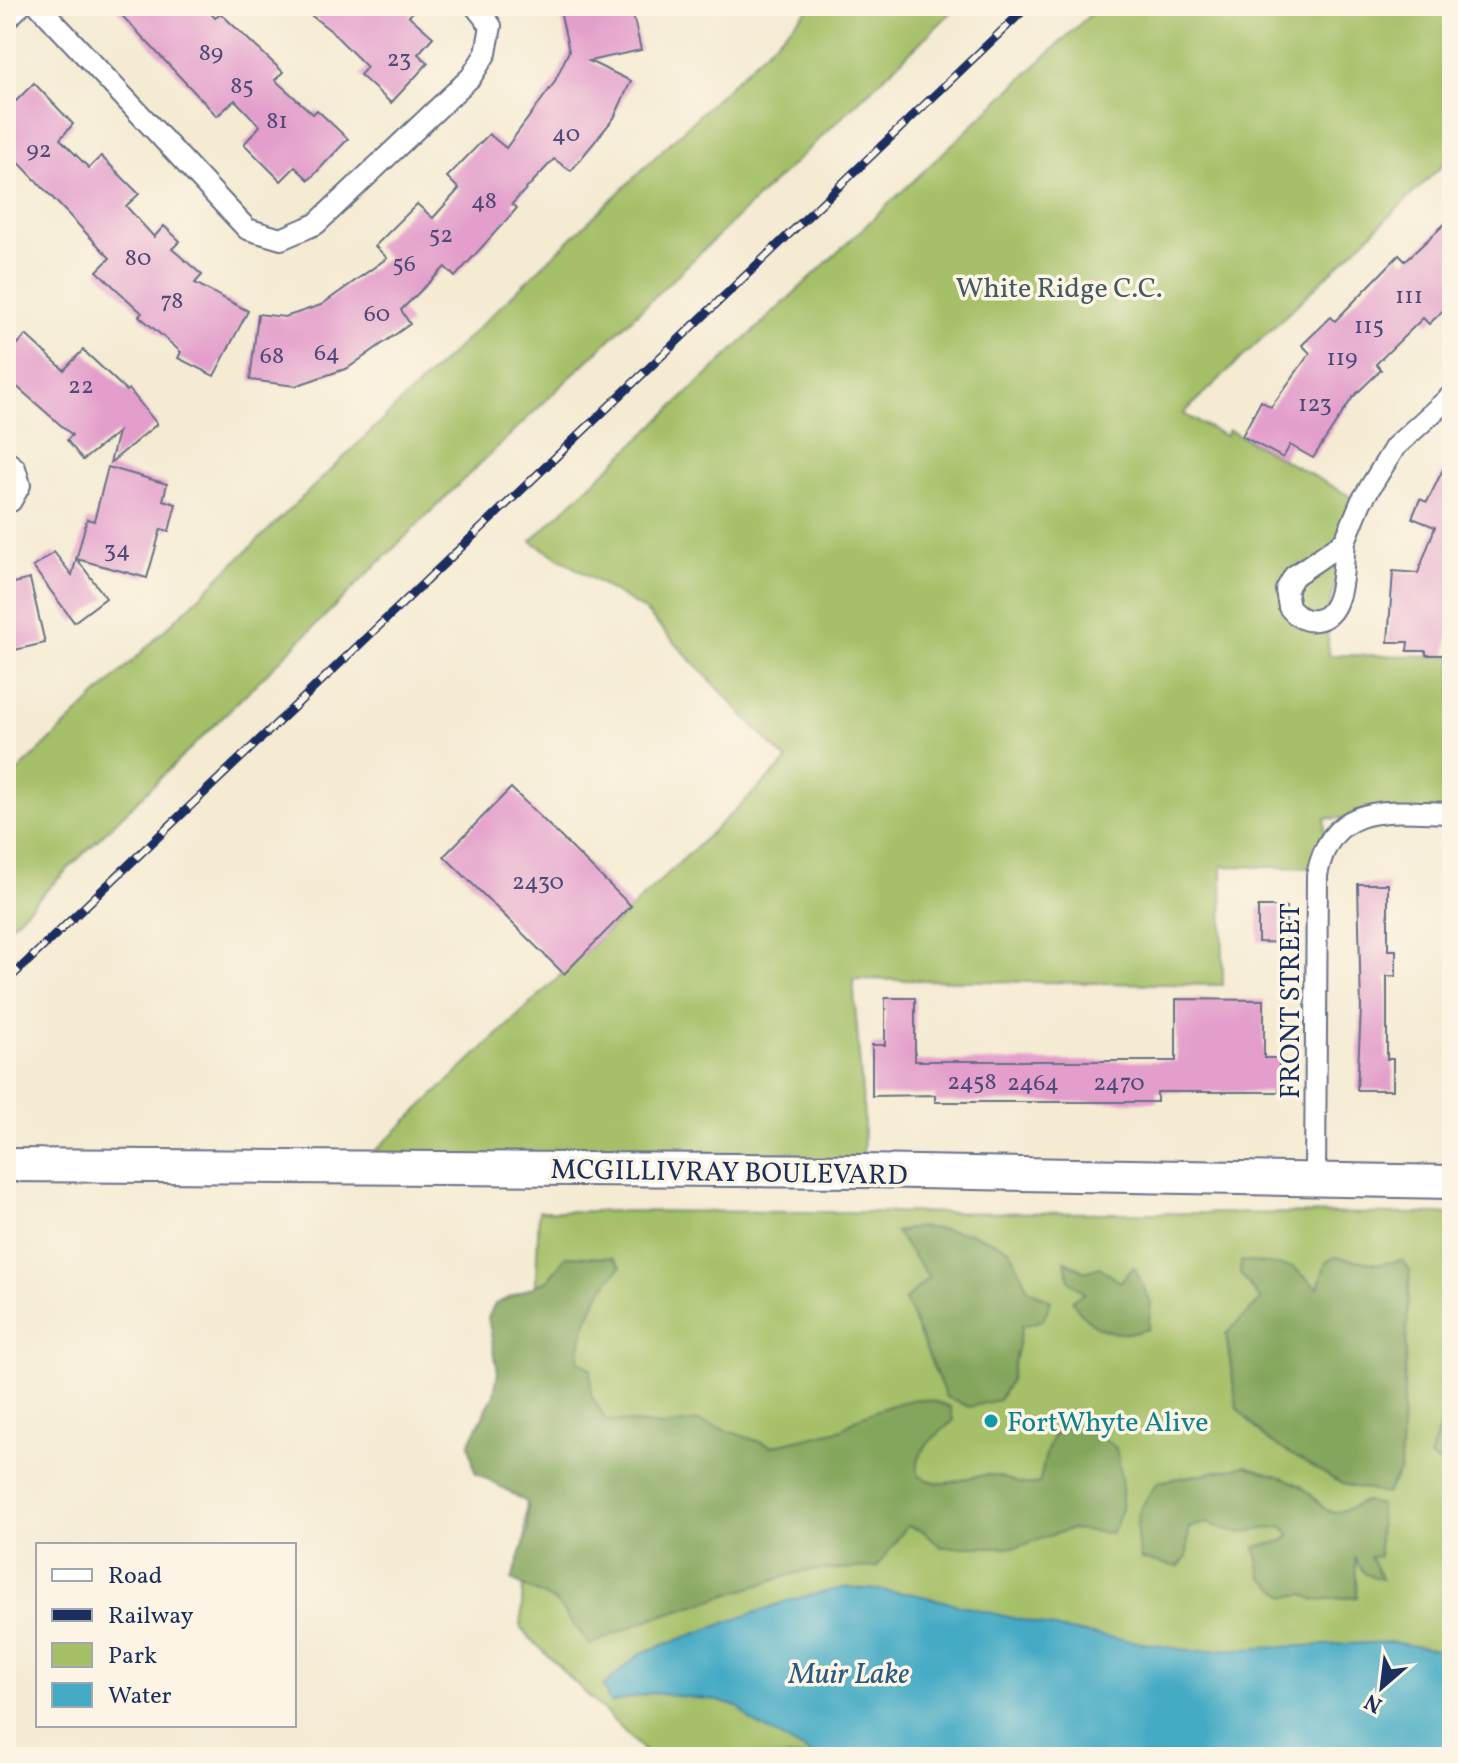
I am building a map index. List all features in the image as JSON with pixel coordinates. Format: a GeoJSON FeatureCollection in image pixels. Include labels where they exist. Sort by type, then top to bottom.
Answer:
{"type":"FeatureCollection","features":[{"type":"Feature","properties":{"kind":"main road","name":"MCGILLIVRAY BOULEVARD"},"geometry":{"type":"LineString","coordinates":[[6,1165],[863,1171],[1452,1182]]}},
{"type":"Feature","properties":{"kind":"street"},"geometry":{"type":"LineString","coordinates":[[6,17],[17,6]]}},
{"type":"Feature","properties":{"kind":"street"},"geometry":{"type":"LineString","coordinates":[[39,6],[247,229],[281,239],[316,224],[471,77],[486,53],[491,26],[475,6]]}},
{"type":"Feature","properties":{"kind":"street"},"geometry":{"type":"LineString","coordinates":[[1345,541],[1361,502],[1395,447],[1452,395]]}},
{"type":"Feature","properties":{"kind":"street"},"geometry":{"type":"LineString","coordinates":[[6,461],[15,468],[20,485],[11,501],[6,502]]}},
{"type":"Feature","properties":{"kind":"street","name":"FRONT STREET"},"geometry":{"type":"LineString","coordinates":[[1315,1180],[1317,875],[1322,848],[1337,828],[1360,816],[1388,812],[1452,813]]}},
{"type":"Feature","properties":{"kind":"green space"},"geometry":{"type":"Polygon","coordinates":[[[812,6],[958,6],[464,479],[6,930],[6,783],[812,6]]]}},
{"type":"Feature","properties":{"kind":"green space","name":"White Ridge C.C."},"geometry":{"type":"Polygon","coordinates":[[[1099,6],[1452,6],[1452,156],[1183,414],[1225,436],[1229,430],[1361,502],[1326,617],[1329,655],[1452,656],[1452,819],[1325,818],[1323,868],[1222,866],[1223,985],[853,979],[864,1118],[863,1171],[357,1168],[787,761],[645,611],[531,541],[1099,6]]]}},
{"type":"Feature","properties":{"kind":"green space","name":"FortWhyte Alive"},"geometry":{"type":"Polygon","coordinates":[[[539,1211],[1452,1214],[1452,1757],[650,1757],[521,1629],[539,1211]]]}},
{"type":"Feature","properties":{"kind":"green space"},"geometry":{"type":"Polygon","coordinates":[[[920,1227],[971,1233],[1010,1249],[1028,1289],[1051,1301],[1043,1320],[1022,1326],[1010,1380],[999,1400],[969,1407],[946,1397],[905,1300],[929,1277],[895,1232],[920,1227]]]}},
{"type":"Feature","properties":{"kind":"green space"},"geometry":{"type":"Polygon","coordinates":[[[566,1256],[613,1258],[621,1267],[591,1310],[578,1360],[591,1369],[591,1395],[606,1420],[662,1426],[699,1421],[772,1446],[843,1429],[867,1414],[890,1406],[911,1400],[927,1400],[950,1407],[953,1421],[933,1438],[919,1459],[919,1476],[939,1483],[988,1475],[1019,1483],[1039,1483],[1054,1435],[1061,1429],[1077,1427],[1116,1448],[1122,1492],[1117,1524],[1111,1533],[1070,1529],[1017,1547],[941,1547],[923,1531],[907,1526],[877,1567],[803,1571],[647,1620],[590,1645],[556,1602],[512,1580],[528,1532],[528,1503],[475,1472],[469,1444],[494,1394],[498,1372],[488,1318],[495,1304],[548,1280],[566,1256]]]}},
{"type":"Feature","properties":{"kind":"green space"},"geometry":{"type":"Polygon","coordinates":[[[1335,1257],[1380,1264],[1402,1260],[1410,1270],[1400,1470],[1386,1494],[1342,1484],[1267,1440],[1237,1408],[1226,1334],[1261,1300],[1240,1273],[1241,1261],[1293,1267],[1318,1288],[1326,1262],[1335,1257]]]}},
{"type":"Feature","properties":{"kind":"green space"},"geometry":{"type":"Polygon","coordinates":[[[1065,1261],[1085,1272],[1100,1267],[1120,1282],[1134,1267],[1151,1303],[1148,1329],[1125,1333],[1104,1330],[1095,1325],[1072,1300],[1084,1293],[1069,1280],[1065,1261]]]}},
{"type":"Feature","properties":{"kind":"green space"},"geometry":{"type":"Polygon","coordinates":[[[1452,1409],[1452,1472],[1430,1457],[1445,1410],[1452,1409]]]}},
{"type":"Feature","properties":{"kind":"green space"},"geometry":{"type":"Polygon","coordinates":[[[1246,1466],[1295,1483],[1330,1512],[1365,1501],[1380,1505],[1379,1556],[1370,1557],[1382,1579],[1365,1574],[1355,1559],[1357,1597],[1315,1600],[1304,1594],[1287,1597],[1262,1578],[1255,1547],[1284,1541],[1290,1534],[1282,1526],[1239,1533],[1206,1523],[1189,1528],[1187,1557],[1178,1567],[1141,1559],[1138,1518],[1158,1482],[1246,1466]]]}},
{"type":"Feature","properties":{"kind":"water","name":"Muir Lake"},"geometry":{"type":"Polygon","coordinates":[[[847,1587],[914,1594],[1063,1630],[1193,1651],[1390,1642],[1452,1652],[1452,1757],[816,1757],[751,1721],[740,1708],[715,1700],[651,1693],[610,1703],[603,1686],[641,1653],[790,1600],[847,1587]]]}},
{"type":"Feature","properties":{"kind":"building"},"geometry":{"type":"Polygon","coordinates":[[[113,6],[204,6],[215,18],[220,13],[283,72],[275,80],[313,114],[317,110],[348,139],[309,180],[295,167],[281,181],[244,144],[260,126],[235,100],[217,116],[113,6]]]}},
{"type":"Feature","properties":{"kind":"building"},"geometry":{"type":"Polygon","coordinates":[[[299,6],[419,6],[409,16],[433,37],[418,54],[428,63],[391,103],[360,75],[367,67],[330,30],[299,6]]]}},
{"type":"Feature","properties":{"kind":"building"},"geometry":{"type":"Polygon","coordinates":[[[559,6],[631,6],[641,50],[589,61],[631,81],[614,118],[571,171],[554,159],[512,204],[517,208],[455,277],[445,267],[401,310],[410,324],[348,368],[295,386],[250,380],[258,314],[285,317],[321,305],[387,258],[375,246],[417,204],[433,218],[459,189],[447,177],[489,134],[506,148],[554,83],[569,51],[559,6]]]}},
{"type":"Feature","properties":{"kind":"building"},"geometry":{"type":"Polygon","coordinates":[[[34,83],[73,124],[60,139],[89,168],[101,156],[139,194],[126,206],[154,237],[164,226],[180,241],[172,249],[202,275],[195,283],[248,311],[214,376],[178,358],[181,352],[139,316],[142,313],[97,271],[110,258],[6,149],[6,91],[16,101],[34,83]]]}},
{"type":"Feature","properties":{"kind":"building"},"geometry":{"type":"Polygon","coordinates":[[[1452,217],[1452,302],[1429,324],[1423,318],[1376,364],[1381,370],[1353,397],[1313,458],[1290,445],[1283,458],[1242,436],[1261,401],[1271,407],[1310,353],[1302,345],[1331,317],[1335,321],[1399,255],[1405,261],[1452,217]]]}},
{"type":"Feature","properties":{"kind":"building"},"geometry":{"type":"Polygon","coordinates":[[[26,335],[64,370],[83,350],[127,391],[129,389],[157,424],[110,463],[118,432],[83,460],[67,440],[72,435],[6,377],[6,357],[26,335]]]}},
{"type":"Feature","properties":{"kind":"building"},"geometry":{"type":"Polygon","coordinates":[[[1452,451],[1452,634],[1449,634],[1446,655],[1426,655],[1426,651],[1407,651],[1408,642],[1388,642],[1393,571],[1418,573],[1435,527],[1412,518],[1420,499],[1427,502],[1452,451]]]}},
{"type":"Feature","properties":{"kind":"building"},"geometry":{"type":"Polygon","coordinates":[[[108,467],[167,484],[163,500],[176,504],[169,531],[161,529],[147,578],[77,559],[106,598],[74,622],[33,567],[54,552],[72,575],[87,519],[94,521],[108,467]]]}},
{"type":"Feature","properties":{"kind":"building"},"geometry":{"type":"Polygon","coordinates":[[[30,579],[45,643],[6,652],[6,585],[30,579]]]}},
{"type":"Feature","properties":{"kind":"building"},"geometry":{"type":"Polygon","coordinates":[[[511,788],[631,906],[564,974],[444,856],[511,788]]]}},
{"type":"Feature","properties":{"kind":"building"},"geometry":{"type":"Polygon","coordinates":[[[1358,884],[1388,884],[1388,950],[1396,950],[1396,976],[1387,976],[1387,1059],[1393,1059],[1393,1090],[1357,1090],[1361,1009],[1358,884]]]}},
{"type":"Feature","properties":{"kind":"building"},"geometry":{"type":"Polygon","coordinates":[[[1258,907],[1286,907],[1286,943],[1258,942],[1258,907]]]}},
{"type":"Feature","properties":{"kind":"building"},"geometry":{"type":"Polygon","coordinates":[[[885,998],[915,998],[915,1061],[1176,1061],[1176,999],[1264,1000],[1264,1058],[1279,1058],[1279,1092],[1157,1092],[1157,1102],[935,1102],[935,1095],[872,1096],[872,1045],[885,1045],[885,998]]]}},
{"type":"Feature","properties":{"kind":"railway"},"geometry":{"type":"LineString","coordinates":[[6,982],[1028,6]]}},
{"type":"Feature","properties":{"kind":"place","name":"FortWhyte Alive"},"geometry":{"type":"Point","coordinates":[991,1421]}}]}
